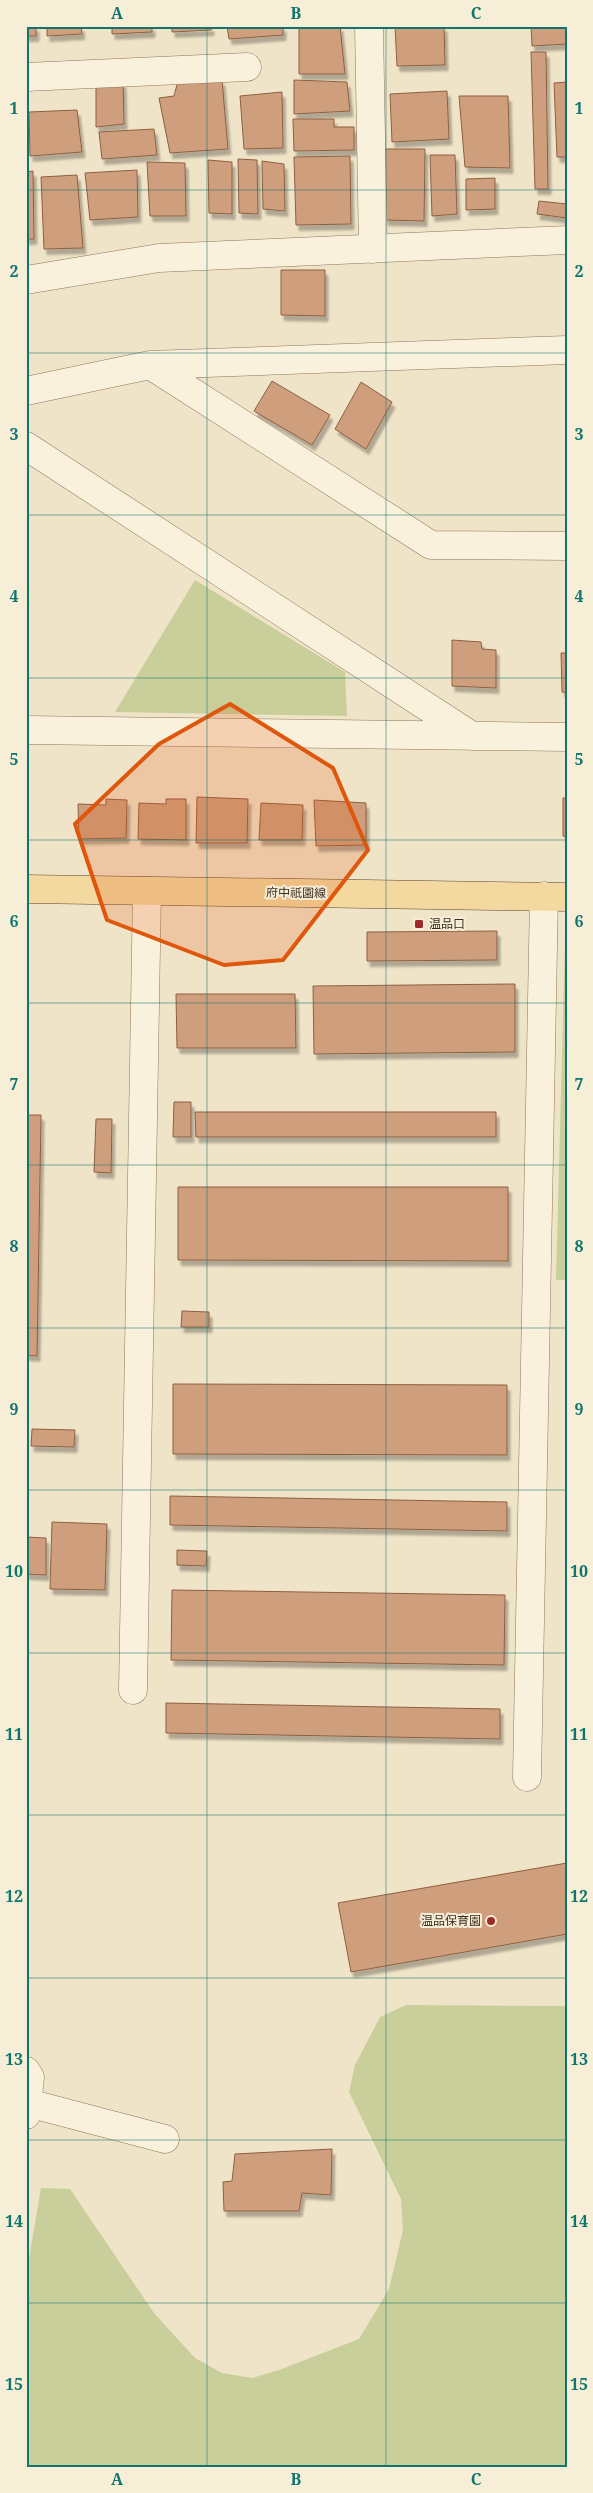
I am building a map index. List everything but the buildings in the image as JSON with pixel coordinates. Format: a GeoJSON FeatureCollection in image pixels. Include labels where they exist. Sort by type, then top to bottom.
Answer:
{"type":"FeatureCollection","features":[{"type":"Feature","properties":{"kind":"main road","name":"府中祇園線"},"geometry":{"type":"LineString","coordinates":[[26,889],[555,896]]}},
{"type":"Feature","properties":{"kind":"street"},"geometry":{"type":"LineString","coordinates":[[369,26],[373,249]]}},
{"type":"Feature","properties":{"kind":"street"},"geometry":{"type":"LineString","coordinates":[[26,77],[247,67]]}},
{"type":"Feature","properties":{"kind":"street"},"geometry":{"type":"LineString","coordinates":[[26,280],[159,258],[567,240]]}},
{"type":"Feature","properties":{"kind":"street"},"geometry":{"type":"LineString","coordinates":[[26,391],[150,365],[567,350]]}},
{"type":"Feature","properties":{"kind":"street"},"geometry":{"type":"LineString","coordinates":[[150,365],[431,545],[567,546]]}},
{"type":"Feature","properties":{"kind":"street"},"geometry":{"type":"LineString","coordinates":[[26,446],[472,736]]}},
{"type":"Feature","properties":{"kind":"street"},"geometry":{"type":"LineString","coordinates":[[26,730],[567,737]]}},
{"type":"Feature","properties":{"kind":"street"},"geometry":{"type":"LineString","coordinates":[[134,1690],[147,891]]}},
{"type":"Feature","properties":{"kind":"street"},"geometry":{"type":"LineString","coordinates":[[527,1777],[555,896]]}},
{"type":"Feature","properties":{"kind":"street"},"geometry":{"type":"LineString","coordinates":[[26,2071],[30,2077],[27,2109],[165,2139]]}},
{"type":"Feature","properties":{"kind":"highlighted area"},"geometry":{"type":"Polygon","coordinates":[[[230,704],[333,768],[368,850],[283,960],[224,965],[107,920],[75,824],[159,744],[230,704]]]}},
{"type":"Feature","properties":{"kind":"green space"},"geometry":{"type":"Polygon","coordinates":[[[195,580],[345,672],[347,716],[115,712],[195,580]]]}},
{"type":"Feature","properties":{"kind":"green space"},"geometry":{"type":"Polygon","coordinates":[[[565,940],[567,1280],[556,1280],[565,940]]]}},
{"type":"Feature","properties":{"kind":"green space"},"geometry":{"type":"Polygon","coordinates":[[[406,2005],[567,2006],[567,2467],[26,2467],[26,2276],[41,2188],[70,2189],[154,2313],[195,2358],[222,2373],[252,2378],[279,2370],[359,2339],[389,2289],[403,2230],[401,2199],[349,2092],[355,2065],[380,2017],[406,2005]]]}},
{"type":"Feature","properties":{"kind":"place","name":"温品口"},"geometry":{"type":"Point","coordinates":[419,924]}},
{"type":"Feature","properties":{"kind":"place","name":"温品保育園"},"geometry":{"type":"Point","coordinates":[491,1921]}}]}
